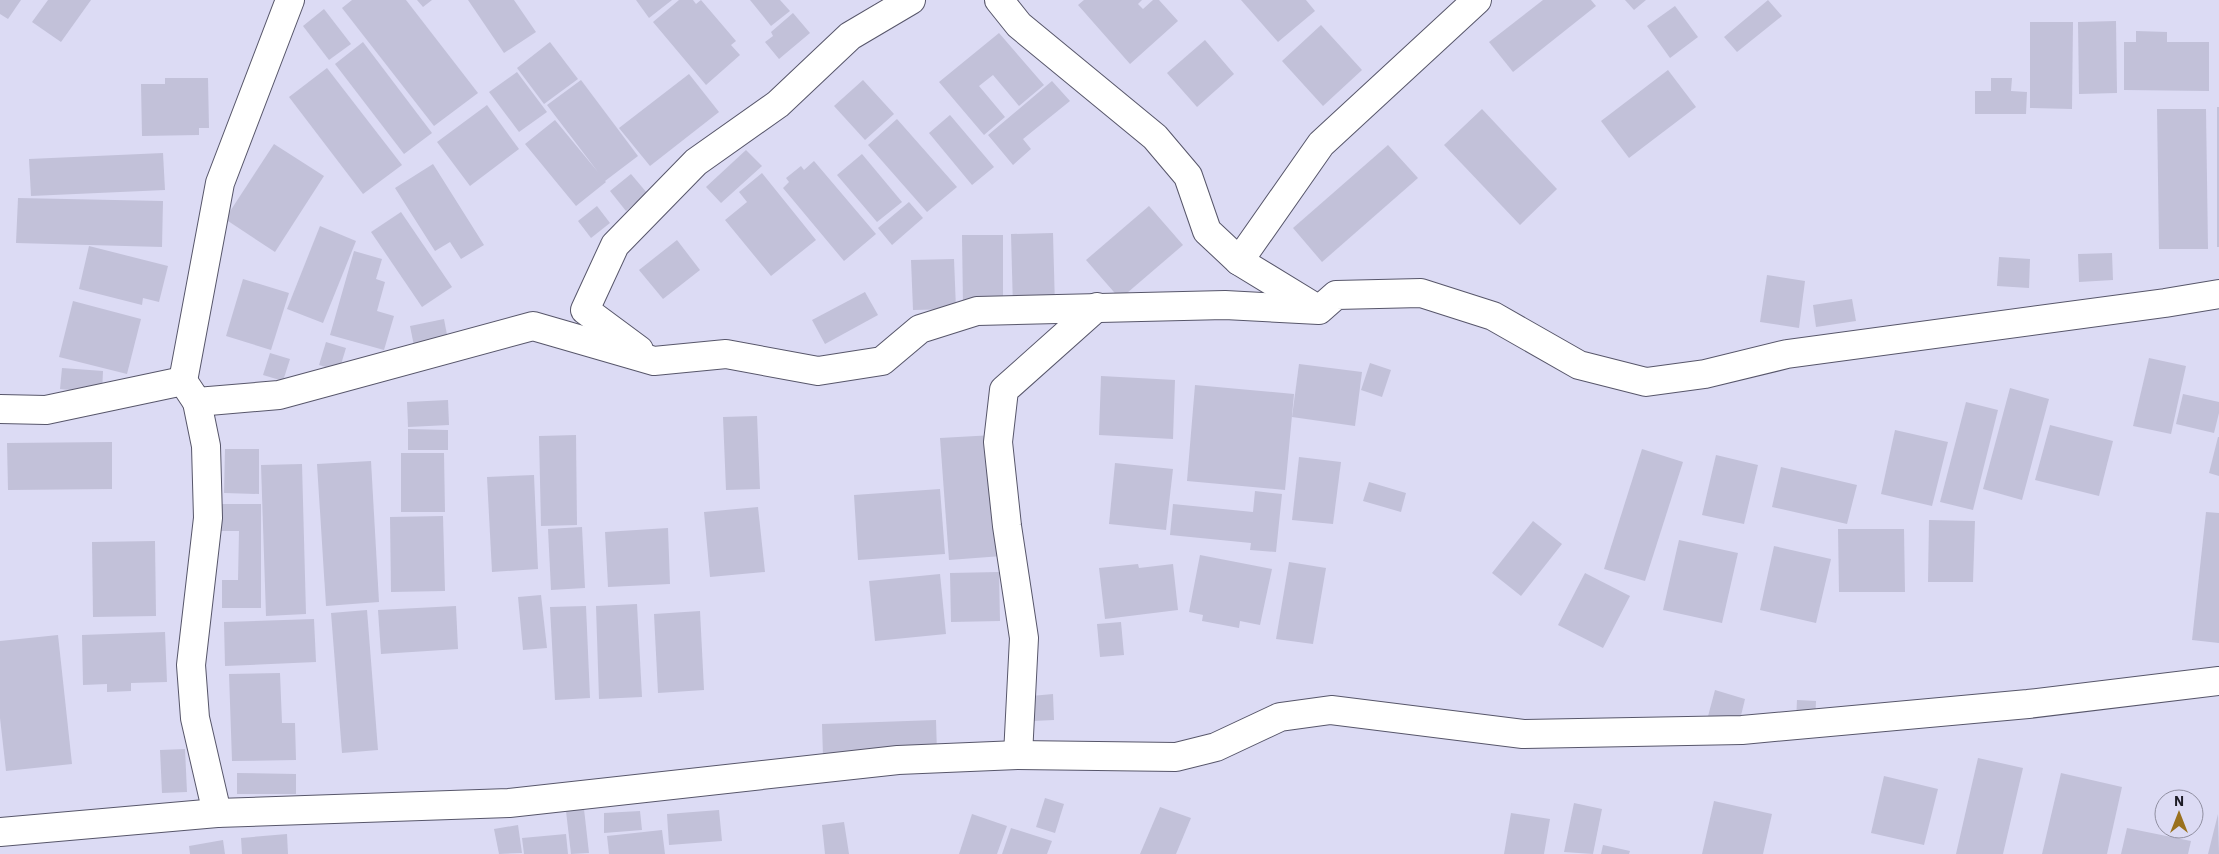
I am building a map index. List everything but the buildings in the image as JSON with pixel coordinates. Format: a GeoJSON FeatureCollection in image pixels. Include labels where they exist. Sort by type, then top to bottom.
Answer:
{"type":"FeatureCollection","features":[{"type":"Feature","properties":{"kind":"street"},"geometry":{"type":"LineString","coordinates":[[218,813],[195,718],[191,665],[208,518],[206,446],[190,392],[220,184],[290,0]]}},
{"type":"Feature","properties":{"kind":"street"},"geometry":{"type":"LineString","coordinates":[[0,409],[46,410],[190,392],[279,395],[585,310],[615,245],[696,162],[778,104],[850,36],[911,0]]}},
{"type":"Feature","properties":{"kind":"street"},"geometry":{"type":"LineString","coordinates":[[999,0],[1019,25],[1155,137],[1188,176],[1207,230],[1239,261],[1319,310]]}},
{"type":"Feature","properties":{"kind":"street"},"geometry":{"type":"LineString","coordinates":[[1239,261],[1321,144],[1477,0]]}},
{"type":"Feature","properties":{"kind":"street"},"geometry":{"type":"LineString","coordinates":[[533,326],[654,361],[726,354],[818,371],[882,361],[920,329],[977,311],[1225,305],[1319,310],[1336,295],[1421,293],[1493,316],[1579,365],[1646,382],[1706,374],[1787,354],[2219,294]]}},
{"type":"Feature","properties":{"kind":"street"},"geometry":{"type":"LineString","coordinates":[[1018,755],[1024,638],[1007,526],[998,442],[1004,390],[1097,307]]}},
{"type":"Feature","properties":{"kind":"street"},"geometry":{"type":"LineString","coordinates":[[585,310],[654,361]]}},
{"type":"Feature","properties":{"kind":"street"},"geometry":{"type":"LineString","coordinates":[[0,832],[218,813],[509,803],[898,760],[1018,755],[1176,757],[1216,747],[1280,717],[1331,710],[1523,734],[1742,730],[2028,704],[2219,681]]}}]}
